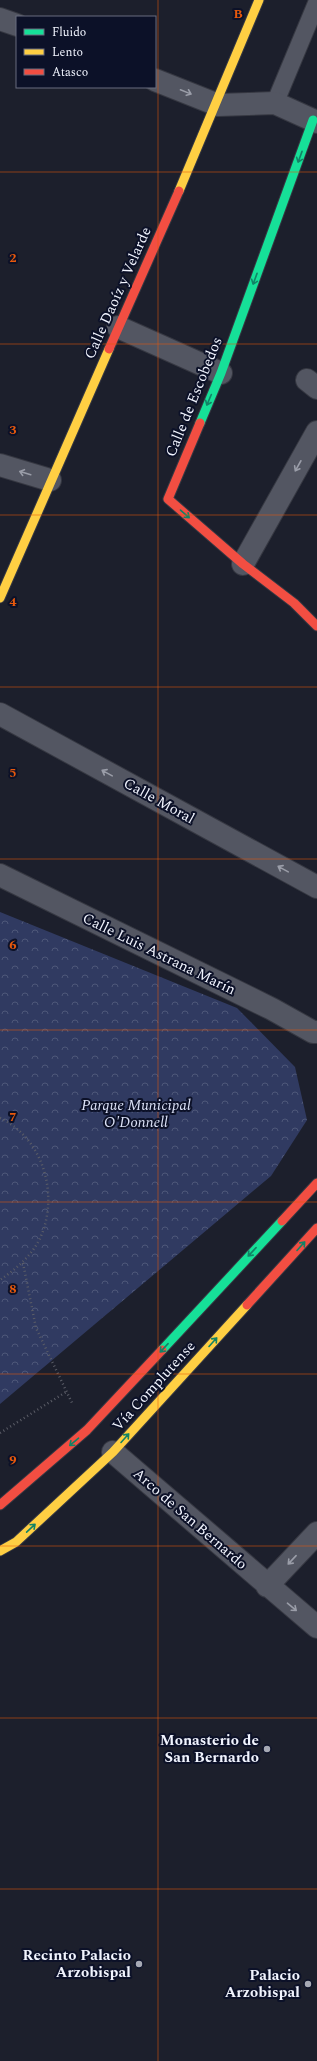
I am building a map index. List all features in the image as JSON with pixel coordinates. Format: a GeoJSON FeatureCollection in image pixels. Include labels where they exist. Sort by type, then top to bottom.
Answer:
{"type":"FeatureCollection","features":[{"type":"Feature","properties":{"kind":"street","name":"Calle Daoíz y Velarde"},"geometry":{"type":"LineString","coordinates":[[0,598],[50,480],[218,105],[259,0]]}},
{"type":"Feature","properties":{"kind":"street"},"geometry":{"type":"LineString","coordinates":[[0,19],[16,25]]}},
{"type":"Feature","properties":{"kind":"street"},"geometry":{"type":"LineString","coordinates":[[156,80],[218,105],[275,103],[315,121]]}},
{"type":"Feature","properties":{"kind":"street","name":"Calle de Escobedos"},"geometry":{"type":"LineString","coordinates":[[315,121],[221,373],[168,499],[243,564],[294,603],[317,626]]}},
{"type":"Feature","properties":{"kind":"street"},"geometry":{"type":"LineString","coordinates":[[118,327],[221,373]]}},
{"type":"Feature","properties":{"kind":"street"},"geometry":{"type":"LineString","coordinates":[[243,564],[317,432]]}},
{"type":"Feature","properties":{"kind":"street"},"geometry":{"type":"LineString","coordinates":[[0,465],[50,480]]}},
{"type":"Feature","properties":{"kind":"street","name":"Calle Moral"},"geometry":{"type":"LineString","coordinates":[[0,714],[317,888]]}},
{"type":"Feature","properties":{"kind":"street","name":"Calle Luis Astrana Marín"},"geometry":{"type":"LineString","coordinates":[[0,875],[272,1009],[316,1035]]}},
{"type":"Feature","properties":{"kind":"street","name":"Vía Complutense"},"geometry":{"type":"LineString","coordinates":[[0,1505],[87,1430],[317,1183]]}},
{"type":"Feature","properties":{"kind":"street","name":"Vía Complutense"},"geometry":{"type":"LineString","coordinates":[[0,1552],[16,1542],[113,1452],[317,1228]]}},
{"type":"Feature","properties":{"kind":"street","name":"Arco de San Bernardo"},"geometry":{"type":"LineString","coordinates":[[113,1452],[267,1586],[317,1627]]}},
{"type":"Feature","properties":{"kind":"street"},"geometry":{"type":"LineString","coordinates":[[267,1586],[317,1533]]}},
{"type":"Feature","properties":{"kind":"lane"},"geometry":{"type":"LineString","coordinates":[[275,103],[317,2]]}},
{"type":"Feature","properties":{"kind":"path"},"geometry":{"type":"LineString","coordinates":[[0,1118],[10,1123],[33,1146],[46,1174],[49,1206],[41,1237],[23,1263],[0,1280]]}},
{"type":"Feature","properties":{"kind":"path"},"geometry":{"type":"LineString","coordinates":[[0,1433],[66,1392],[36,1328],[23,1263]]}},
{"type":"Feature","properties":{"kind":"green space","name":"Parque Municipal O'Donnell"},"geometry":{"type":"Polygon","coordinates":[[[0,912],[237,1008],[295,1067],[307,1120],[271,1176],[0,1404],[0,912]]]}},
{"type":"Feature","properties":{"kind":"traffic: fast"},"geometry":{"type":"LineString","coordinates":[[200,423],[221,373],[313,120]]}},
{"type":"Feature","properties":{"kind":"traffic: fast"},"geometry":{"type":"LineString","coordinates":[[162,1350],[282,1221]]}},
{"type":"Feature","properties":{"kind":"traffic: slow"},"geometry":{"type":"LineString","coordinates":[[179,191],[259,0]]}},
{"type":"Feature","properties":{"kind":"traffic: slow"},"geometry":{"type":"LineString","coordinates":[[0,598],[109,349]]}},
{"type":"Feature","properties":{"kind":"traffic: slow"},"geometry":{"type":"LineString","coordinates":[[0,1551],[16,1542],[113,1452],[247,1305]]}},
{"type":"Feature","properties":{"kind":"traffic: jam"},"geometry":{"type":"LineString","coordinates":[[109,349],[179,191]]}},
{"type":"Feature","properties":{"kind":"traffic: jam"},"geometry":{"type":"LineString","coordinates":[[200,423],[168,499],[243,564],[294,603],[317,626]]}},
{"type":"Feature","properties":{"kind":"traffic: jam"},"geometry":{"type":"LineString","coordinates":[[282,1221],[317,1183]]}},
{"type":"Feature","properties":{"kind":"traffic: jam"},"geometry":{"type":"LineString","coordinates":[[247,1305],[317,1228]]}},
{"type":"Feature","properties":{"kind":"traffic: jam"},"geometry":{"type":"LineString","coordinates":[[0,1505],[87,1430],[162,1350]]}},
{"type":"Feature","properties":{"kind":"place","name":"Monasterio de San Bernardo"},"geometry":{"type":"Point","coordinates":[267,1749]}},
{"type":"Feature","properties":{"kind":"place","name":"Recinto Palacio Arzobispal"},"geometry":{"type":"Point","coordinates":[139,1964]}},
{"type":"Feature","properties":{"kind":"place","name":"Palacio Arzobispal"},"geometry":{"type":"Point","coordinates":[308,1984]}}]}
